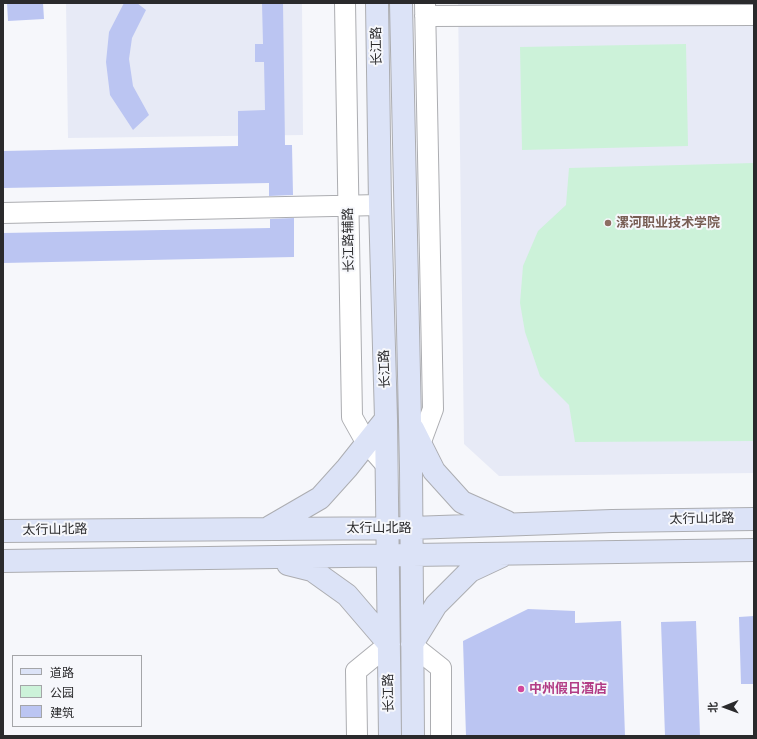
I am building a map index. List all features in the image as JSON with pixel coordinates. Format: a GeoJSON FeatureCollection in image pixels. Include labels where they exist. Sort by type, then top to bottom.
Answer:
{"type":"FeatureCollection","features":[{"type":"Feature","properties":{"kind":"main road","name":"长江路"},"geometry":{"type":"LineString","coordinates":[[377,3],[380,205],[387,466],[390,736]]}},
{"type":"Feature","properties":{"kind":"main road","name":"长江路"},"geometry":{"type":"LineString","coordinates":[[401,3],[411,468],[413,736]]}},
{"type":"Feature","properties":{"kind":"main road"},"geometry":{"type":"LineString","coordinates":[[269,528],[320,498],[347,468],[366,442],[386,419]]}},
{"type":"Feature","properties":{"kind":"main road"},"geometry":{"type":"LineString","coordinates":[[409,419],[434,471],[462,502],[511,524]]}},
{"type":"Feature","properties":{"kind":"main road","name":"太行山北路"},"geometry":{"type":"LineString","coordinates":[[3,531],[411,528],[754,518]]}},
{"type":"Feature","properties":{"kind":"main road","name":"太行山北路"},"geometry":{"type":"LineString","coordinates":[[3,561],[387,556],[511,552],[754,550]]}},
{"type":"Feature","properties":{"kind":"main road"},"geometry":{"type":"LineString","coordinates":[[412,646],[436,605],[470,571],[511,552]]}},
{"type":"Feature","properties":{"kind":"main road"},"geometry":{"type":"LineString","coordinates":[[266,558],[312,570],[347,596],[389,644]]}},
{"type":"Feature","properties":{"kind":"street","name":"长江路辅路"},"geometry":{"type":"LineString","coordinates":[[345,3],[352,417],[366,442],[387,466]]}},
{"type":"Feature","properties":{"kind":"street"},"geometry":{"type":"LineString","coordinates":[[411,468],[421,446],[433,408],[425,10],[754,15]]}},
{"type":"Feature","properties":{"kind":"street"},"geometry":{"type":"LineString","coordinates":[[3,213],[380,205]]}},
{"type":"Feature","properties":{"kind":"street"},"geometry":{"type":"LineString","coordinates":[[357,736],[356,671],[389,644]]}},
{"type":"Feature","properties":{"kind":"street"},"geometry":{"type":"LineString","coordinates":[[412,646],[441,668],[441,736]]}},
{"type":"Feature","properties":{"kind":"shaded area"},"geometry":{"type":"Polygon","coordinates":[[[66,3],[302,3],[303,135],[68,138],[66,3]]]}},
{"type":"Feature","properties":{"kind":"shaded area","name":"漯河职业技术学院"},"geometry":{"type":"Polygon","coordinates":[[[458,3],[754,3],[754,473],[499,476],[464,444],[458,3]]]}},
{"type":"Feature","properties":{"kind":"green space"},"geometry":{"type":"Polygon","coordinates":[[[686,44],[688,146],[522,150],[520,47],[686,44]]]}},
{"type":"Feature","properties":{"kind":"green space"},"geometry":{"type":"Polygon","coordinates":[[[754,163],[754,441],[575,442],[569,405],[540,376],[525,332],[520,303],[523,266],[538,231],[566,205],[569,168],[754,163]]]}},
{"type":"Feature","properties":{"kind":"building"},"geometry":{"type":"Polygon","coordinates":[[[7,3],[43,3],[44,19],[8,21],[7,3]]]}},
{"type":"Feature","properties":{"kind":"building"},"geometry":{"type":"Polygon","coordinates":[[[124,3],[137,3],[146,10],[132,38],[129,59],[133,86],[149,115],[133,130],[110,95],[106,62],[109,32],[124,3]]]}},
{"type":"Feature","properties":{"kind":"building"},"geometry":{"type":"Polygon","coordinates":[[[262,3],[283,3],[285,145],[292,145],[293,195],[269,196],[269,183],[3,188],[3,151],[238,146],[238,111],[265,110],[264,62],[255,62],[255,44],[263,44],[262,3]]]}},
{"type":"Feature","properties":{"kind":"building"},"geometry":{"type":"Polygon","coordinates":[[[294,218],[294,257],[3,263],[3,233],[270,228],[270,219],[294,218]]]}},
{"type":"Feature","properties":{"kind":"building","name":"中州假日酒店"},"geometry":{"type":"Polygon","coordinates":[[[528,609],[575,611],[575,623],[621,621],[625,736],[466,736],[463,641],[528,609]]]}},
{"type":"Feature","properties":{"kind":"building"},"geometry":{"type":"Polygon","coordinates":[[[754,616],[754,684],[741,684],[739,617],[754,616]]]}},
{"type":"Feature","properties":{"kind":"building"},"geometry":{"type":"Polygon","coordinates":[[[696,621],[700,736],[665,736],[661,622],[696,621]]]}},
{"type":"Feature","properties":{"kind":"place","name":"漯河职业技术学院"},"geometry":{"type":"Point","coordinates":[608,223]}},
{"type":"Feature","properties":{"kind":"place","name":"中州假日酒店"},"geometry":{"type":"Point","coordinates":[521,689]}}]}
